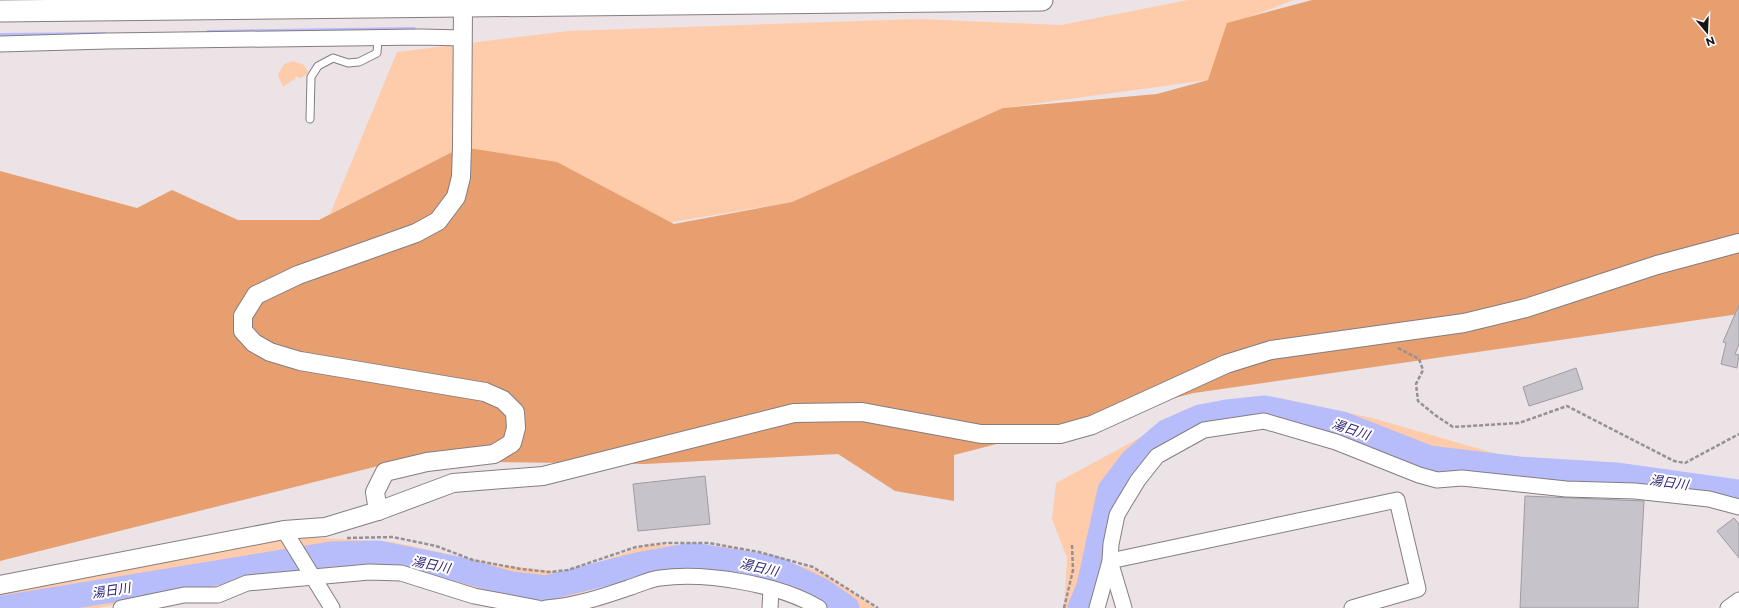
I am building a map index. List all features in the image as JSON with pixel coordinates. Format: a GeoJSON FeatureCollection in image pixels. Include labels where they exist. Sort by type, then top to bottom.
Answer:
{"type":"FeatureCollection","features":[{"type":"Feature","properties":{"kind":"main road"},"geometry":{"type":"LineString","coordinates":[[0,11],[1042,0]]}},
{"type":"Feature","properties":{"kind":"street"},"geometry":{"type":"LineString","coordinates":[[378,511],[375,492],[384,472],[427,462],[494,454],[512,443],[516,428],[515,412],[503,400],[485,392],[300,361],[270,352],[254,343],[243,331],[242,316],[256,295],[270,287],[298,275],[416,233],[438,221],[456,197],[461,177],[463,7]]}},
{"type":"Feature","properties":{"kind":"street"},"geometry":{"type":"LineString","coordinates":[[0,44],[107,41],[463,38]]}},
{"type":"Feature","properties":{"kind":"street"},"geometry":{"type":"LineString","coordinates":[[0,585],[284,530],[325,527],[378,511],[453,483],[543,476],[794,413],[862,412],[982,434],[1060,434],[1092,425],[1226,364],[1271,350],[1464,323],[1526,308],[1657,265],[1739,243]]}},
{"type":"Feature","properties":{"kind":"street"},"geometry":{"type":"LineString","coordinates":[[1097,608],[1110,561],[1111,544],[1117,514],[1138,480],[1157,456],[1204,430],[1264,421],[1336,442],[1419,475],[1437,480],[1462,478],[1566,489],[1635,491],[1709,499],[1739,507]]}},
{"type":"Feature","properties":{"kind":"street"},"geometry":{"type":"LineString","coordinates":[[1110,561],[1397,500],[1418,589],[1354,608]]}},
{"type":"Feature","properties":{"kind":"street"},"geometry":{"type":"LineString","coordinates":[[284,530],[332,608]]}},
{"type":"Feature","properties":{"kind":"street"},"geometry":{"type":"LineString","coordinates":[[1110,561],[1124,608]]}},
{"type":"Feature","properties":{"kind":"street"},"geometry":{"type":"LineString","coordinates":[[121,608],[184,595],[218,595],[247,583],[369,572],[401,573],[474,596],[538,608]]}},
{"type":"Feature","properties":{"kind":"street"},"geometry":{"type":"LineString","coordinates":[[546,608],[582,604],[659,578],[701,577],[771,589],[802,598],[819,608]]}},
{"type":"Feature","properties":{"kind":"street"},"geometry":{"type":"LineString","coordinates":[[770,608],[771,589]]}},
{"type":"Feature","properties":{"kind":"street"},"geometry":{"type":"LineString","coordinates":[[1728,608],[1739,600]]}},
{"type":"Feature","properties":{"kind":"lane"},"geometry":{"type":"LineString","coordinates":[[310,119],[311,80],[314,70],[322,63],[333,58],[353,63],[372,57],[378,51],[378,38]]}},
{"type":"Feature","properties":{"kind":"path"},"geometry":{"type":"LineString","coordinates":[[1373,335],[1419,359],[1422,370],[1416,384],[1418,401],[1453,427],[1519,423],[1567,406],[1674,461],[1685,464],[1739,434]]}},
{"type":"Feature","properties":{"kind":"path"},"geometry":{"type":"LineString","coordinates":[[344,538],[393,537],[436,546],[472,560],[521,569],[549,572],[568,570],[636,546],[666,543],[709,543],[759,552],[813,567],[878,608]]}},
{"type":"Feature","properties":{"kind":"path"},"geometry":{"type":"LineString","coordinates":[[1064,608],[1073,570],[1072,545]]}},
{"type":"Feature","properties":{"kind":"shaded area"},"geometry":{"type":"Polygon","coordinates":[[[1188,0],[1294,0],[1247,18],[1208,80],[1003,108],[792,202],[654,225],[462,147],[330,214],[397,52],[568,31],[918,19],[1061,25],[1188,0]]]}},
{"type":"Feature","properties":{"kind":"shaded area"},"geometry":{"type":"Polygon","coordinates":[[[1312,0],[1739,0],[1739,314],[1194,393],[954,455],[954,501],[895,491],[838,454],[645,464],[398,461],[0,561],[0,171],[137,208],[172,190],[238,220],[319,220],[462,147],[557,162],[674,224],[792,202],[1003,108],[1157,94],[1208,80],[1227,23],[1312,0]]]}},
{"type":"Feature","properties":{"kind":"shaded area"},"geometry":{"type":"Polygon","coordinates":[[[293,61],[304,65],[308,72],[300,78],[295,76],[296,78],[283,87],[278,75],[284,64],[293,61]]]}},
{"type":"Feature","properties":{"kind":"shaded area"},"geometry":{"type":"Polygon","coordinates":[[[1280,398],[1372,418],[1532,464],[1669,470],[1739,483],[1739,507],[1647,492],[1432,470],[1264,416],[1146,458],[1104,553],[1089,608],[1064,608],[1067,558],[1052,519],[1056,483],[1189,411],[1280,398]]]}},
{"type":"Feature","properties":{"kind":"shaded area"},"geometry":{"type":"Polygon","coordinates":[[[288,536],[393,542],[494,564],[570,573],[646,545],[729,546],[819,571],[876,608],[827,608],[787,585],[664,567],[559,600],[504,596],[407,570],[332,568],[97,608],[0,608],[0,591],[288,536]]]}},
{"type":"Feature","properties":{"kind":"building"},"geometry":{"type":"Polygon","coordinates":[[[1739,305],[1739,344],[1735,354],[1739,355],[1737,368],[1721,364],[1726,343],[1723,342],[1739,305]]]}},
{"type":"Feature","properties":{"kind":"building"},"geometry":{"type":"Polygon","coordinates":[[[1576,368],[1583,389],[1529,406],[1523,387],[1576,368]]]}},
{"type":"Feature","properties":{"kind":"building"},"geometry":{"type":"Polygon","coordinates":[[[705,476],[710,524],[638,531],[633,484],[705,476]]]}},
{"type":"Feature","properties":{"kind":"building"},"geometry":{"type":"Polygon","coordinates":[[[1525,496],[1644,501],[1638,608],[1520,608],[1525,496]]]}},
{"type":"Feature","properties":{"kind":"building"},"geometry":{"type":"Polygon","coordinates":[[[1734,518],[1739,524],[1739,558],[1717,531],[1734,518]]]}},
{"type":"Feature","properties":{"kind":"waterway"},"geometry":{"type":"LineString","coordinates":[[208,32],[414,29]]}},
{"type":"Feature","properties":{"kind":"waterway"},"geometry":{"type":"LineString","coordinates":[[0,35],[105,34]]}},
{"type":"Feature","properties":{"kind":"waterway","name":"湯日川"},"geometry":{"type":"LineString","coordinates":[[1080,608],[1089,586],[1110,490],[1132,461],[1166,432],[1200,417],[1227,412],[1265,408],[1342,424],[1429,458],[1519,469],[1616,475],[1739,492]]}},
{"type":"Feature","properties":{"kind":"waterway","name":"湯日川"},"geometry":{"type":"LineString","coordinates":[[2,608],[331,554],[378,553],[462,570],[511,584],[546,588],[642,564],[692,555],[774,568],[821,590],[847,608]]}}]}
